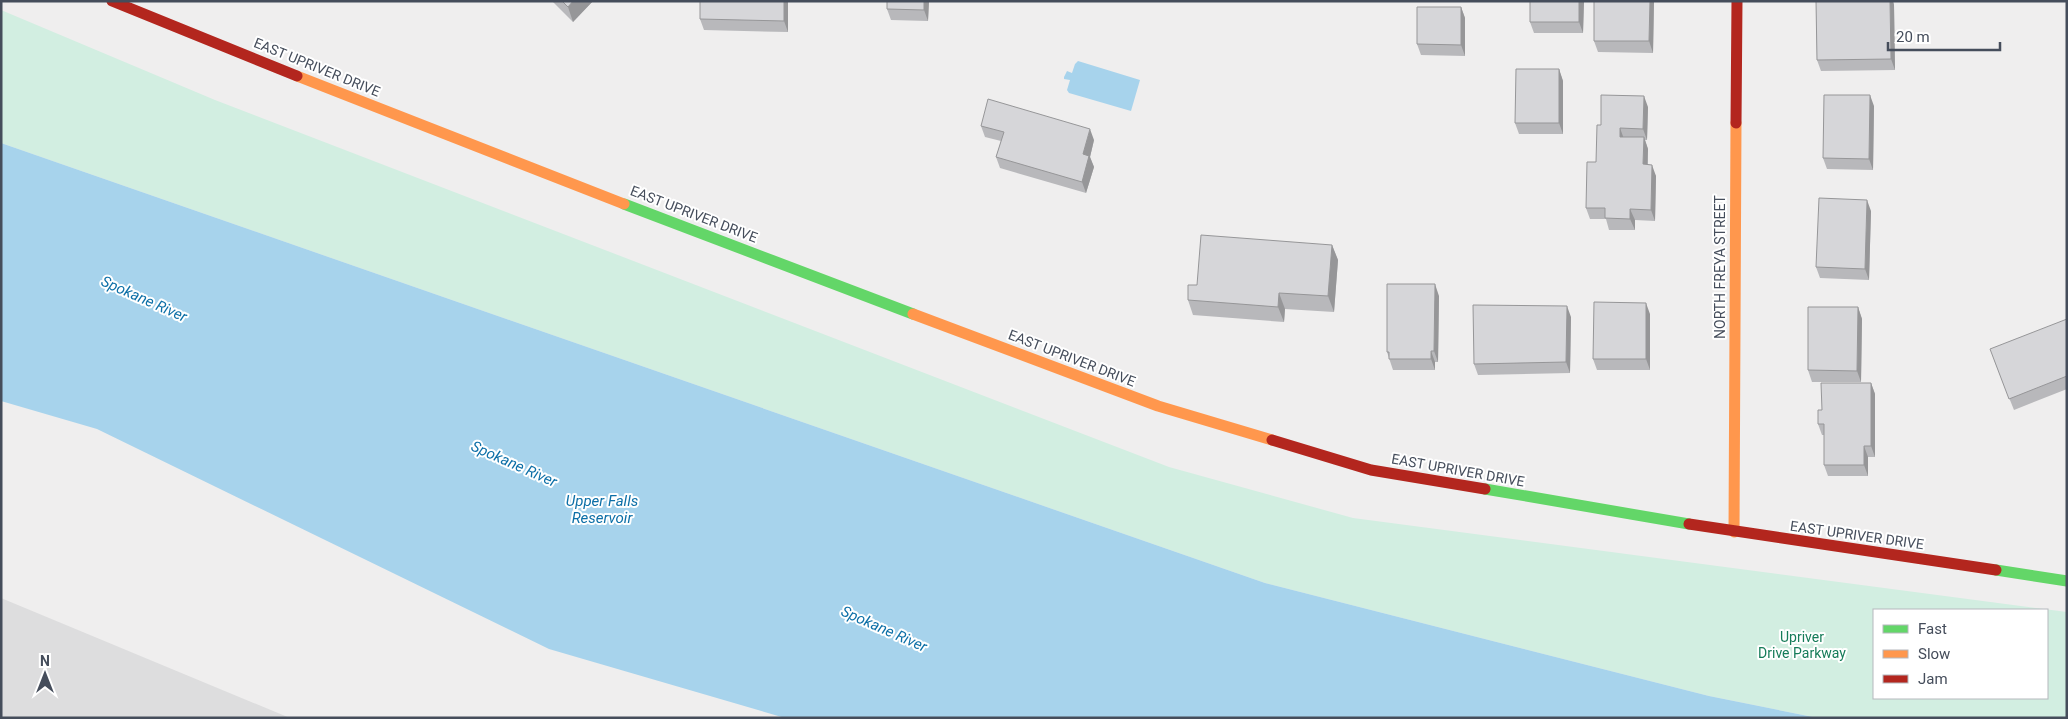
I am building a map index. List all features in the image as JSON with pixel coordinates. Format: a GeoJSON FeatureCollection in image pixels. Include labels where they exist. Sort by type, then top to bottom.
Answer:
{"type":"FeatureCollection","features":[{"type":"Feature","properties":{"kind":"street","name":"EAST UPRIVER DRIVE"},"geometry":{"type":"LineString","coordinates":[[112,1],[433,130],[1158,406],[1371,470],[1734,532],[2067,581]]}},
{"type":"Feature","properties":{"kind":"street","name":"NORTH FREYA STREET"},"geometry":{"type":"LineString","coordinates":[[1734,532],[1737,1]]}},
{"type":"Feature","properties":{"kind":"shaded area"},"geometry":{"type":"Polygon","coordinates":[[[1,598],[290,718],[1,718],[1,598]]]}},
{"type":"Feature","properties":{"kind":"green space","name":"Upriver Drive Parkway"},"geometry":{"type":"Polygon","coordinates":[[[1,10],[215,100],[1169,467],[1353,518],[2044,609],[1873,609],[1873,699],[2048,699],[2048,609],[2067,612],[2067,718],[1818,718],[1709,696],[1265,583],[1,143],[1,10]]]}},
{"type":"Feature","properties":{"kind":"water"},"geometry":{"type":"Polygon","coordinates":[[[1078,61],[1140,80],[1131,111],[1069,93],[1067,90],[1070,80],[1064,79],[1064,77],[1067,71],[1072,73],[1078,61]]]}},
{"type":"Feature","properties":{"kind":"water","name":"Upper Falls Reservoir"},"geometry":{"type":"Polygon","coordinates":[[[1,143],[1265,583],[1709,696],[1818,718],[785,718],[549,649],[97,429],[1,401],[1,143]]]}},
{"type":"Feature","properties":{"kind":"building"},"geometry":{"type":"Polygon","coordinates":[[[562,1],[573,1],[568,7],[562,1]]]}},
{"type":"Feature","properties":{"kind":"building"},"geometry":{"type":"Polygon","coordinates":[[[700,1],[784,1],[784,21],[700,19],[700,1]]]}},
{"type":"Feature","properties":{"kind":"building"},"geometry":{"type":"Polygon","coordinates":[[[887,1],[924,1],[924,10],[887,9],[887,1]]]}},
{"type":"Feature","properties":{"kind":"building"},"geometry":{"type":"Polygon","coordinates":[[[1530,1],[1579,1],[1579,22],[1530,22],[1530,1]]]}},
{"type":"Feature","properties":{"kind":"building"},"geometry":{"type":"Polygon","coordinates":[[[1594,1],[1650,1],[1649,41],[1594,41],[1594,1]]]}},
{"type":"Feature","properties":{"kind":"building"},"geometry":{"type":"Polygon","coordinates":[[[1816,1],[1890,1],[1891,59],[1817,60],[1816,1]]]}},
{"type":"Feature","properties":{"kind":"building"},"geometry":{"type":"Polygon","coordinates":[[[1417,7],[1461,7],[1461,45],[1417,44],[1417,7]]]}},
{"type":"Feature","properties":{"kind":"building"},"geometry":{"type":"Polygon","coordinates":[[[1516,69],[1559,69],[1559,123],[1515,123],[1516,69]]]}},
{"type":"Feature","properties":{"kind":"building"},"geometry":{"type":"Polygon","coordinates":[[[1601,95],[1644,96],[1643,129],[1620,128],[1620,137],[1644,137],[1643,164],[1652,165],[1651,210],[1630,209],[1630,219],[1605,218],[1605,208],[1586,208],[1587,162],[1596,162],[1597,125],[1601,125],[1601,95]]]}},
{"type":"Feature","properties":{"kind":"building"},"geometry":{"type":"Polygon","coordinates":[[[1824,95],[1870,95],[1869,159],[1823,158],[1824,95]]]}},
{"type":"Feature","properties":{"kind":"building"},"geometry":{"type":"Polygon","coordinates":[[[988,99],[1090,129],[1083,154],[1089,156],[1082,182],[996,157],[1004,132],[981,126],[988,99]]]}},
{"type":"Feature","properties":{"kind":"building"},"geometry":{"type":"Polygon","coordinates":[[[1819,198],[1867,200],[1865,269],[1816,267],[1819,198]]]}},
{"type":"Feature","properties":{"kind":"building"},"geometry":{"type":"Polygon","coordinates":[[[1201,235],[1332,245],[1328,296],[1279,293],[1278,307],[1188,300],[1188,285],[1197,285],[1201,235]]]}},
{"type":"Feature","properties":{"kind":"building"},"geometry":{"type":"Polygon","coordinates":[[[1387,284],[1435,284],[1434,351],[1431,351],[1431,359],[1389,359],[1389,352],[1387,352],[1387,284]]]}},
{"type":"Feature","properties":{"kind":"building"},"geometry":{"type":"Polygon","coordinates":[[[1594,302],[1646,303],[1646,359],[1593,359],[1594,302]]]}},
{"type":"Feature","properties":{"kind":"building"},"geometry":{"type":"Polygon","coordinates":[[[1473,305],[1567,306],[1566,362],[1474,364],[1473,305]]]}},
{"type":"Feature","properties":{"kind":"building"},"geometry":{"type":"Polygon","coordinates":[[[1808,307],[1858,307],[1857,371],[1808,370],[1808,307]]]}},
{"type":"Feature","properties":{"kind":"building"},"geometry":{"type":"Polygon","coordinates":[[[2067,319],[2067,376],[2009,399],[1990,349],[2067,319]]]}},
{"type":"Feature","properties":{"kind":"building"},"geometry":{"type":"Polygon","coordinates":[[[1821,383],[1871,383],[1871,446],[1864,446],[1864,465],[1824,465],[1824,424],[1818,424],[1818,410],[1822,410],[1821,383]]]}},
{"type":"Feature","properties":{"kind":"traffic: fast"},"geometry":{"type":"LineString","coordinates":[[624,204],[913,314]]}},
{"type":"Feature","properties":{"kind":"traffic: fast"},"geometry":{"type":"LineString","coordinates":[[1485,489],[1689,524]]}},
{"type":"Feature","properties":{"kind":"traffic: fast"},"geometry":{"type":"LineString","coordinates":[[1996,570],[2067,581]]}},
{"type":"Feature","properties":{"kind":"traffic: slow"},"geometry":{"type":"LineString","coordinates":[[297,76],[624,204]]}},
{"type":"Feature","properties":{"kind":"traffic: slow"},"geometry":{"type":"LineString","coordinates":[[1734,532],[1736,123]]}},
{"type":"Feature","properties":{"kind":"traffic: slow"},"geometry":{"type":"LineString","coordinates":[[913,314],[1158,406],[1272,440]]}},
{"type":"Feature","properties":{"kind":"traffic: jam"},"geometry":{"type":"LineString","coordinates":[[112,1],[297,76]]}},
{"type":"Feature","properties":{"kind":"traffic: jam"},"geometry":{"type":"LineString","coordinates":[[1736,123],[1737,1]]}},
{"type":"Feature","properties":{"kind":"traffic: jam"},"geometry":{"type":"LineString","coordinates":[[1272,440],[1371,470],[1485,489]]}},
{"type":"Feature","properties":{"kind":"traffic: jam"},"geometry":{"type":"LineString","coordinates":[[1689,524],[1996,570]]}},
{"type":"Feature","properties":{"kind":"water label","name":"Spokane River"},"geometry":{"type":"Point","coordinates":[144,299]}},
{"type":"Feature","properties":{"kind":"water label","name":"Spokane River"},"geometry":{"type":"Point","coordinates":[514,464]}},
{"type":"Feature","properties":{"kind":"water label","name":"Spokane River"},"geometry":{"type":"Point","coordinates":[884,629]}}]}
